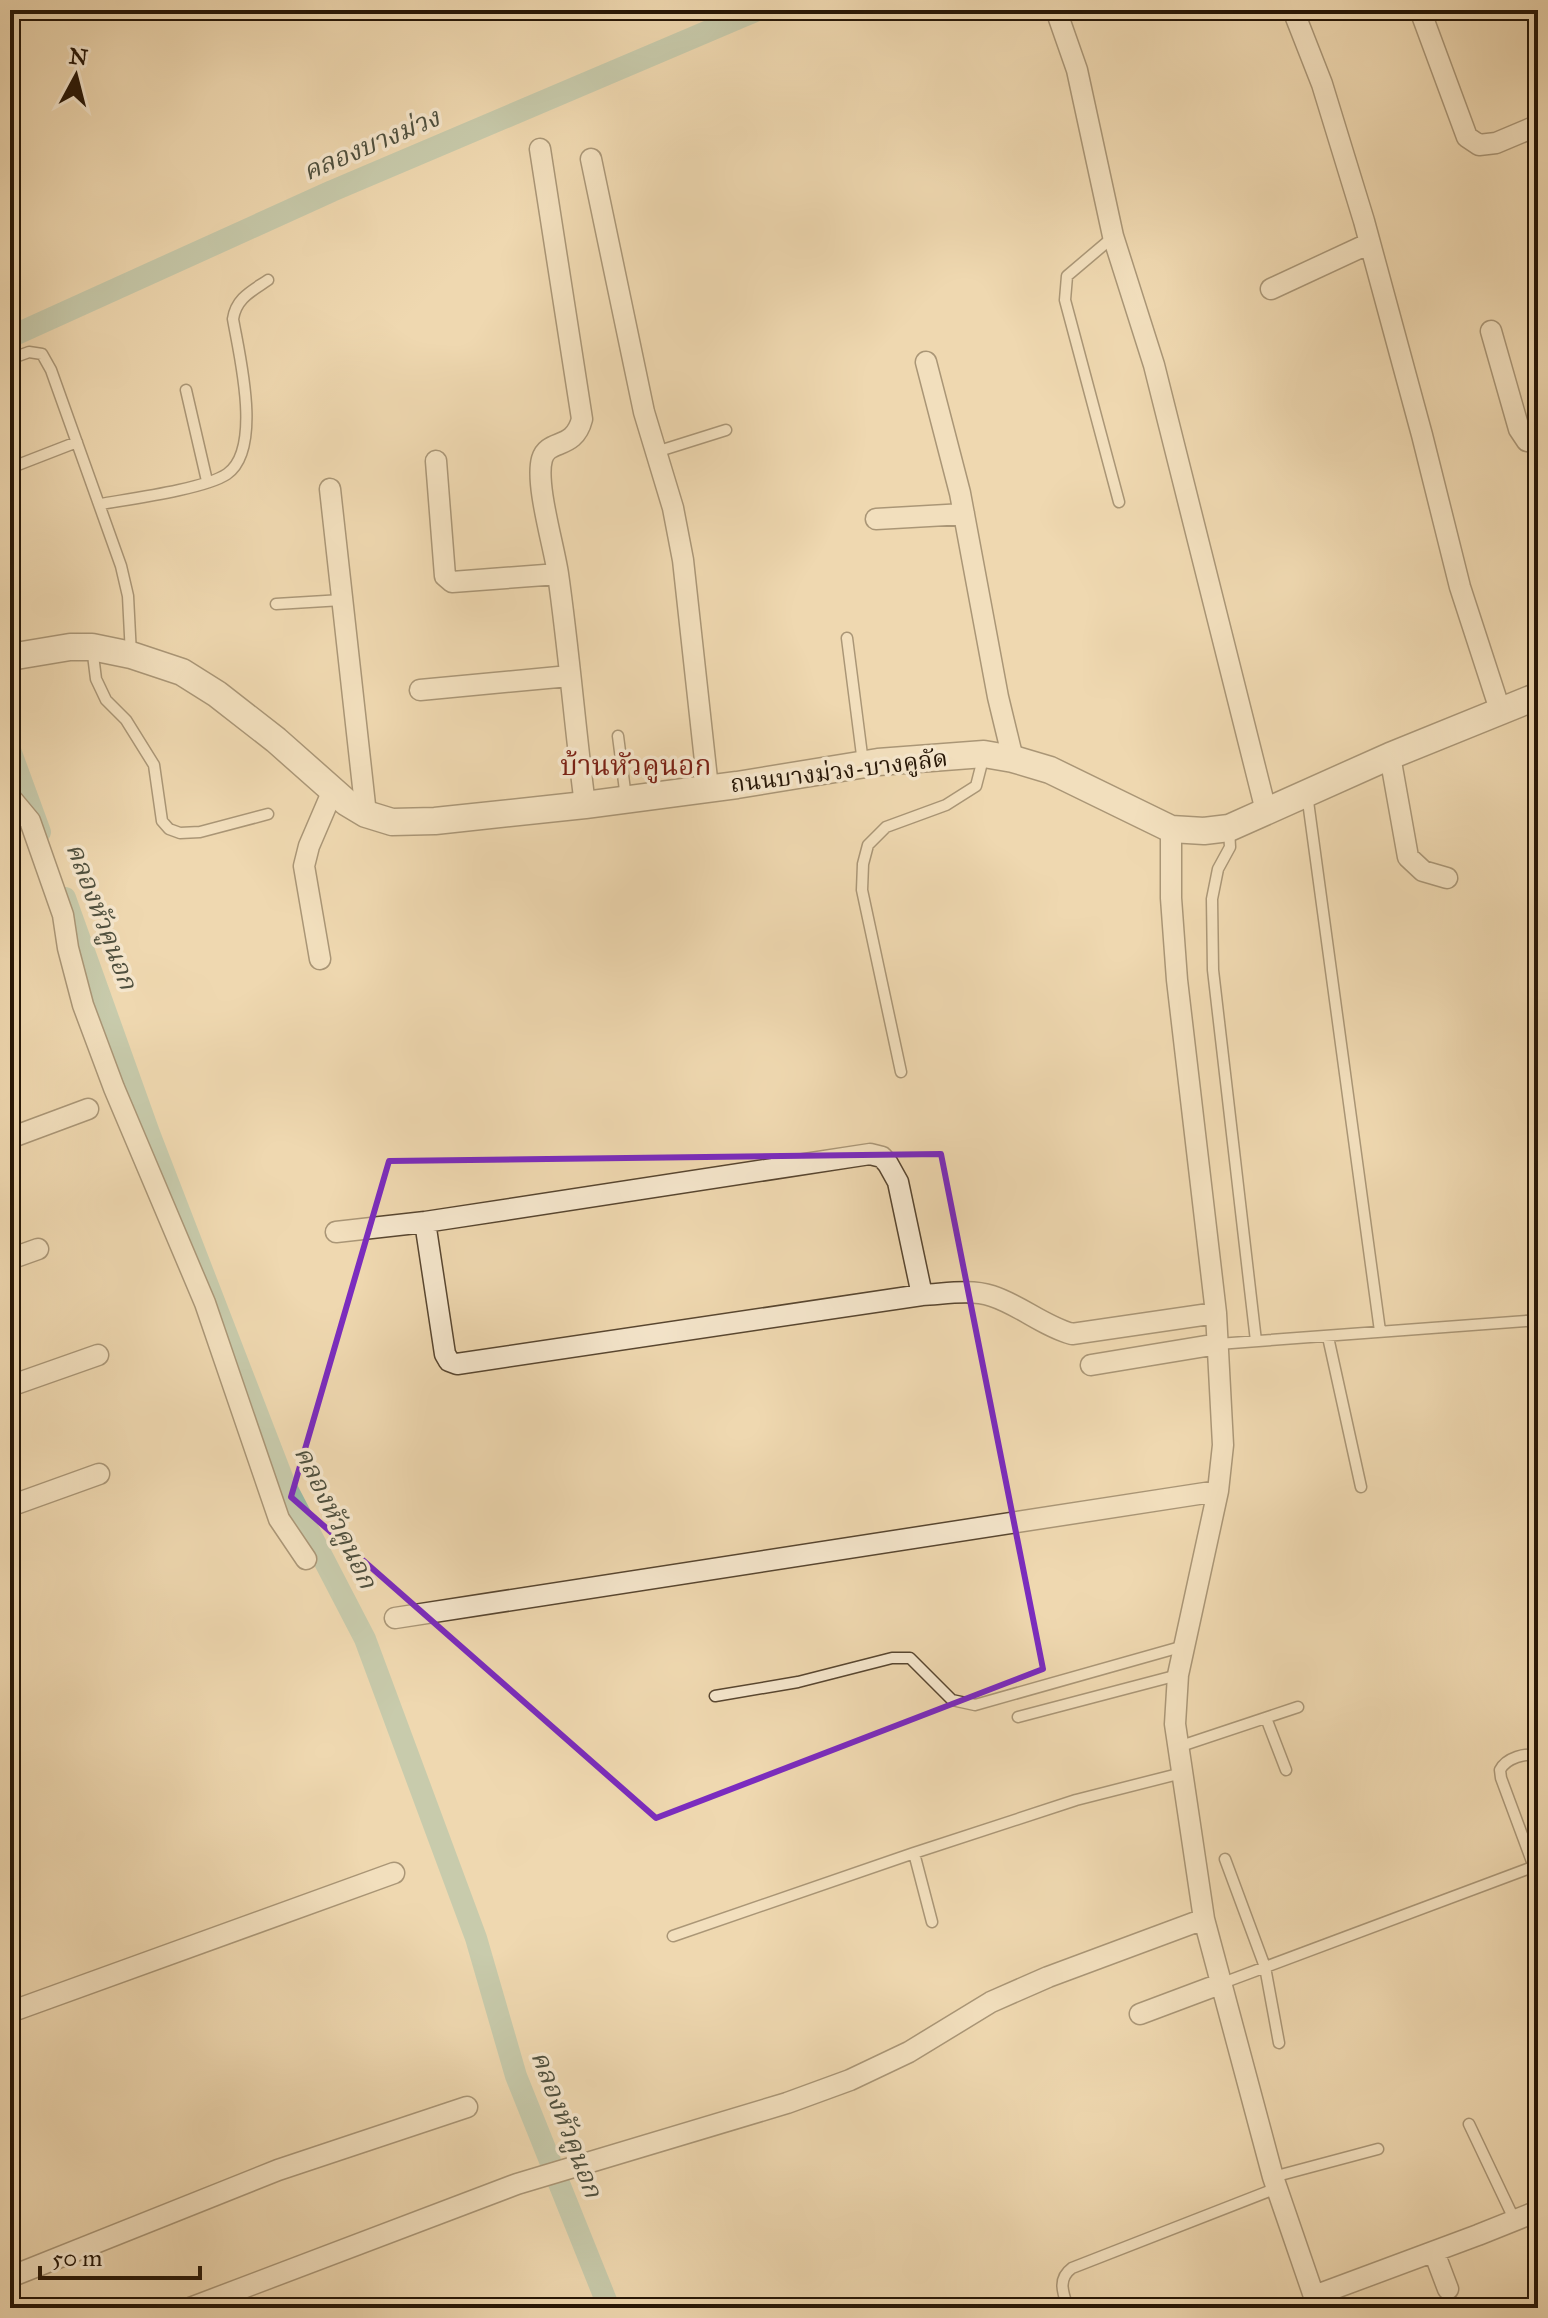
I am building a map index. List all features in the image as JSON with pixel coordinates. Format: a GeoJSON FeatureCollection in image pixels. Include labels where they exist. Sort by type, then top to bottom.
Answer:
{"type":"FeatureCollection","features":[{"type":"Feature","properties":{"kind":"street"},"geometry":{"type":"LineString","coordinates":[[1056,10],[1077,70],[1113,236],[1154,365],[1266,811]]}},
{"type":"Feature","properties":{"kind":"street"},"geometry":{"type":"LineString","coordinates":[[1293,10],[1322,84],[1370,243],[1460,587],[1500,710]]}},
{"type":"Feature","properties":{"kind":"street"},"geometry":{"type":"LineString","coordinates":[[1420,10],[1467,137],[1479,145],[1496,143],[1538,128]]}},
{"type":"Feature","properties":{"kind":"street"},"geometry":{"type":"LineString","coordinates":[[540,149],[582,419],[579,431],[570,441],[549,449],[542,458],[540,478],[558,574],[585,805]]}},
{"type":"Feature","properties":{"kind":"street"},"geometry":{"type":"LineString","coordinates":[[591,159],[644,412],[673,508],[683,560],[708,788]]}},
{"type":"Feature","properties":{"kind":"street"},"geometry":{"type":"LineString","coordinates":[[1271,289],[1370,243]]}},
{"type":"Feature","properties":{"kind":"street"},"geometry":{"type":"LineString","coordinates":[[1491,331],[1519,429],[1527,441],[1538,443]]}},
{"type":"Feature","properties":{"kind":"street"},"geometry":{"type":"LineString","coordinates":[[926,362],[964,514],[1013,759]]}},
{"type":"Feature","properties":{"kind":"street"},"geometry":{"type":"LineString","coordinates":[[436,461],[445,576],[452,582],[558,574]]}},
{"type":"Feature","properties":{"kind":"street"},"geometry":{"type":"LineString","coordinates":[[330,489],[366,814]]}},
{"type":"Feature","properties":{"kind":"street"},"geometry":{"type":"LineString","coordinates":[[876,519],[964,514]]}},
{"type":"Feature","properties":{"kind":"street","name":"ถนนบางม่วง-บางคูลัด"},"geometry":{"type":"LineString","coordinates":[[13,657],[70,647],[92,647],[131,655],[182,672],[217,694],[366,814],[392,822],[435,821],[585,805],[863,764],[984,754],[1050,770],[1171,829],[1204,831],[1229,828],[1390,756],[1538,696]]}},
{"type":"Feature","properties":{"kind":"street"},"geometry":{"type":"LineString","coordinates":[[420,690],[569,676]]}},
{"type":"Feature","properties":{"kind":"street"},"geometry":{"type":"LineString","coordinates":[[1390,756],[1408,857],[1423,871],[1447,878]]}},
{"type":"Feature","properties":{"kind":"street"},"geometry":{"type":"LineString","coordinates":[[320,959],[304,866],[309,846],[333,790]]}},
{"type":"Feature","properties":{"kind":"street"},"geometry":{"type":"LineString","coordinates":[[10,797],[30,821],[63,915],[83,1005],[114,1088],[205,1303],[279,1519],[306,1559]]}},
{"type":"Feature","properties":{"kind":"street"},"geometry":{"type":"LineString","coordinates":[[1171,829],[1171,898],[1177,980],[1216,1313],[1223,1445],[1218,1491],[1178,1675],[1175,1724],[1204,1919],[1220,1984],[1275,2182],[1316,2302],[1538,2211]]}},
{"type":"Feature","properties":{"kind":"street"},"geometry":{"type":"LineString","coordinates":[[10,1138],[88,1109]]}},
{"type":"Feature","properties":{"kind":"street"},"geometry":{"type":"LineString","coordinates":[[336,1232],[425,1222],[870,1154],[882,1157],[898,1182],[922,1295]]}},
{"type":"Feature","properties":{"kind":"street"},"geometry":{"type":"LineString","coordinates":[[425,1222],[445,1354],[449,1361],[457,1364],[922,1295],[988,1294],[1053,1328],[1072,1334],[1216,1313]]}},
{"type":"Feature","properties":{"kind":"street"},"geometry":{"type":"LineString","coordinates":[[10,1259],[38,1249]]}},
{"type":"Feature","properties":{"kind":"street"},"geometry":{"type":"LineString","coordinates":[[1091,1365],[1218,1344]]}},
{"type":"Feature","properties":{"kind":"street"},"geometry":{"type":"LineString","coordinates":[[10,1386],[98,1355]]}},
{"type":"Feature","properties":{"kind":"street"},"geometry":{"type":"LineString","coordinates":[[10,1506],[99,1474]]}},
{"type":"Feature","properties":{"kind":"street"},"geometry":{"type":"LineString","coordinates":[[395,1618],[1218,1491]]}},
{"type":"Feature","properties":{"kind":"street"},"geometry":{"type":"LineString","coordinates":[[10,2012],[394,1873]]}},
{"type":"Feature","properties":{"kind":"street"},"geometry":{"type":"LineString","coordinates":[[190,2308],[517,2184],[787,2103],[850,2080],[909,2052],[991,2002],[1048,1977],[1204,1919]]}},
{"type":"Feature","properties":{"kind":"street"},"geometry":{"type":"LineString","coordinates":[[1140,2014],[1220,1984]]}},
{"type":"Feature","properties":{"kind":"street"},"geometry":{"type":"LineString","coordinates":[[10,2277],[278,2170],[467,2107]]}},
{"type":"Feature","properties":{"kind":"street"},"geometry":{"type":"LineString","coordinates":[[1434,2252],[1448,2289]]}},
{"type":"Feature","properties":{"kind":"lane"},"geometry":{"type":"LineString","coordinates":[[1113,236],[1067,276],[1065,300],[1119,502]]}},
{"type":"Feature","properties":{"kind":"lane"},"geometry":{"type":"LineString","coordinates":[[101,504],[207,481],[228,473],[244,439],[248,409],[233,319],[234,308],[268,280]]}},
{"type":"Feature","properties":{"kind":"lane"},"geometry":{"type":"LineString","coordinates":[[10,359],[29,352],[42,354],[51,370],[101,504],[128,596],[131,655]]}},
{"type":"Feature","properties":{"kind":"lane"},"geometry":{"type":"LineString","coordinates":[[186,390],[207,481]]}},
{"type":"Feature","properties":{"kind":"lane"},"geometry":{"type":"LineString","coordinates":[[656,452],[726,430]]}},
{"type":"Feature","properties":{"kind":"lane"},"geometry":{"type":"LineString","coordinates":[[10,468],[77,442]]}},
{"type":"Feature","properties":{"kind":"lane"},"geometry":{"type":"LineString","coordinates":[[276,604],[342,600]]}},
{"type":"Feature","properties":{"kind":"lane"},"geometry":{"type":"LineString","coordinates":[[847,638],[863,764]]}},
{"type":"Feature","properties":{"kind":"lane"},"geometry":{"type":"LineString","coordinates":[[92,647],[96,679],[106,700],[126,720],[154,765],[162,821],[169,829],[180,833],[200,832],[268,814]]}},
{"type":"Feature","properties":{"kind":"lane"},"geometry":{"type":"LineString","coordinates":[[618,736],[627,799]]}},
{"type":"Feature","properties":{"kind":"lane"},"geometry":{"type":"LineString","coordinates":[[901,1072],[862,890],[863,864],[868,845],[886,827],[946,805],[976,786],[984,754]]}},
{"type":"Feature","properties":{"kind":"lane"},"geometry":{"type":"LineString","coordinates":[[1307,792],[1380,1331]]}},
{"type":"Feature","properties":{"kind":"lane"},"geometry":{"type":"LineString","coordinates":[[1229,828],[1230,847],[1218,869],[1212,899],[1213,970],[1256,1341]]}},
{"type":"Feature","properties":{"kind":"lane"},"geometry":{"type":"LineString","coordinates":[[1218,1344],[1536,1320],[1538,1361]]}},
{"type":"Feature","properties":{"kind":"lane"},"geometry":{"type":"LineString","coordinates":[[1328,1337],[1361,1487]]}},
{"type":"Feature","properties":{"kind":"lane"},"geometry":{"type":"LineString","coordinates":[[715,1696],[798,1682],[892,1658],[910,1658],[952,1700],[975,1705],[1184,1646]]}},
{"type":"Feature","properties":{"kind":"lane"},"geometry":{"type":"LineString","coordinates":[[1018,1717],[1178,1675]]}},
{"type":"Feature","properties":{"kind":"lane"},"geometry":{"type":"LineString","coordinates":[[1178,1747],[1298,1707]]}},
{"type":"Feature","properties":{"kind":"lane"},"geometry":{"type":"LineString","coordinates":[[1266,1718],[1286,1770]]}},
{"type":"Feature","properties":{"kind":"lane"},"geometry":{"type":"LineString","coordinates":[[1220,1984],[1536,1866],[1500,1770],[1509,1761],[1531,1754],[1538,1756]]}},
{"type":"Feature","properties":{"kind":"lane"},"geometry":{"type":"LineString","coordinates":[[673,1936],[1076,1800],[1182,1773]]}},
{"type":"Feature","properties":{"kind":"lane"},"geometry":{"type":"LineString","coordinates":[[914,1853],[932,1922]]}},
{"type":"Feature","properties":{"kind":"lane"},"geometry":{"type":"LineString","coordinates":[[1225,1859],[1265,1967],[1279,2043]]}},
{"type":"Feature","properties":{"kind":"lane"},"geometry":{"type":"LineString","coordinates":[[1469,2124],[1515,2221]]}},
{"type":"Feature","properties":{"kind":"lane"},"geometry":{"type":"LineString","coordinates":[[1068,2308],[1062,2281],[1065,2273],[1072,2268],[1275,2182],[1378,2149]]}},
{"type":"Feature","properties":{"kind":"highlighted area"},"geometry":{"type":"Polygon","coordinates":[[[941,1154],[1043,1669],[656,1818],[291,1497],[389,1161],[941,1154]]]}},
{"type":"Feature","properties":{"kind":"waterway","name":"คลองบางม่วง"},"geometry":{"type":"LineString","coordinates":[[10,337],[332,191],[758,10]]}},
{"type":"Feature","properties":{"kind":"waterway","name":"คลองหัวคูนอก"},"geometry":{"type":"LineString","coordinates":[[10,750],[40,832]]}},
{"type":"Feature","properties":{"kind":"waterway","name":"คลองหัวคูนอก"},"geometry":{"type":"LineString","coordinates":[[65,898],[149,1133],[285,1485],[365,1639],[476,1938],[516,2076],[609,2308]]}},
{"type":"Feature","properties":{"kind":"district","name":"บ้านหัวคูนอก"},"geometry":{"type":"Point","coordinates":[636,765]}}]}
